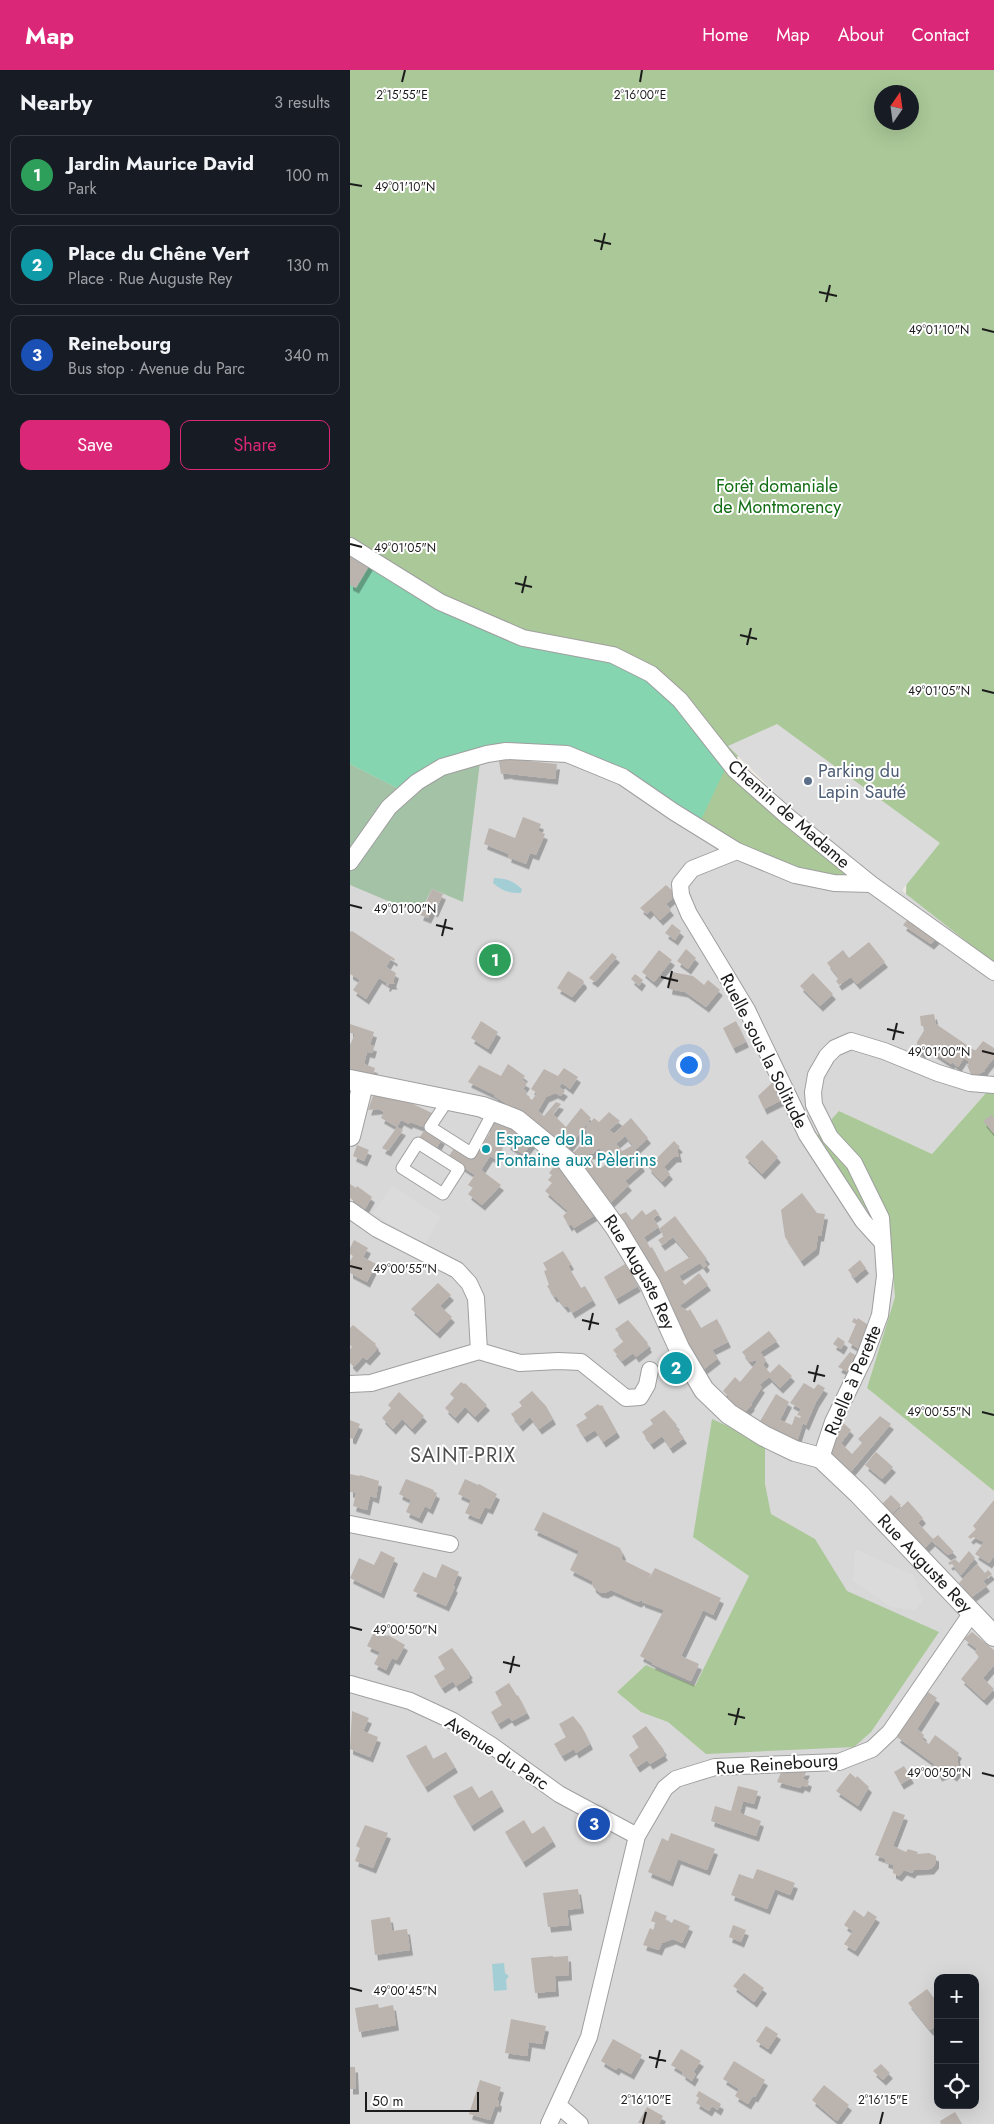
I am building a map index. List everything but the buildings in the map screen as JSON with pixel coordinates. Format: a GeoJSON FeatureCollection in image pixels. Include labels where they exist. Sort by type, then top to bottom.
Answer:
{"type":"FeatureCollection","features":[{"type":"Feature","properties":{"kind":"street","name":"Chemin de Madame"},"geometry":{"type":"LineString","coordinates":[[350,546],[440,602],[523,638],[613,655],[651,674],[680,700],[735,770],[787,816],[871,884],[994,972]]}},
{"type":"Feature","properties":{"kind":"street"},"geometry":{"type":"LineString","coordinates":[[350,862],[389,807],[417,782],[442,767],[504,751],[567,754],[623,777],[674,812],[737,851],[795,875],[834,883],[871,884]]}},
{"type":"Feature","properties":{"kind":"street","name":"Ruelle sous la Solitude"},"geometry":{"type":"LineString","coordinates":[[737,851],[692,869],[680,884],[681,895],[689,914],[746,1010],[807,1135],[863,1221],[882,1242]]}},
{"type":"Feature","properties":{"kind":"street","name":"Ruelle à Perette"},"geometry":{"type":"LineString","coordinates":[[821,1458],[833,1422],[865,1356],[880,1315],[885,1276],[881,1218],[854,1163],[830,1137],[814,1105],[813,1092],[816,1075],[826,1056],[835,1048],[851,1041],[884,1051],[938,1073],[970,1083],[994,1085]]}},
{"type":"Feature","properties":{"kind":"street"},"geometry":{"type":"LineString","coordinates":[[350,1136],[356,1082]]}},
{"type":"Feature","properties":{"kind":"street","name":"Rue Auguste Rey"},"geometry":{"type":"LineString","coordinates":[[356,1082],[484,1107],[517,1120],[567,1161],[616,1228],[650,1284],[679,1348],[704,1390],[730,1414],[764,1436],[795,1450],[821,1458],[859,1494],[994,1636]]}},
{"type":"Feature","properties":{"kind":"street"},"geometry":{"type":"LineString","coordinates":[[446,1103],[480,1111],[491,1116],[471,1153],[430,1127],[446,1103]]}},
{"type":"Feature","properties":{"kind":"street"},"geometry":{"type":"LineString","coordinates":[[418,1143],[459,1169],[443,1194],[402,1168],[418,1143]]}},
{"type":"Feature","properties":{"kind":"street"},"geometry":{"type":"LineString","coordinates":[[350,1210],[377,1229],[457,1270],[469,1283],[476,1298],[479,1351]]}},
{"type":"Feature","properties":{"kind":"street"},"geometry":{"type":"LineString","coordinates":[[350,1384],[371,1384],[479,1351],[520,1363],[581,1362],[626,1398],[640,1397],[647,1385],[650,1370]]}},
{"type":"Feature","properties":{"kind":"street"},"geometry":{"type":"LineString","coordinates":[[350,1524],[450,1544]]}},
{"type":"Feature","properties":{"kind":"street","name":"Rue Reinebourg"},"geometry":{"type":"LineString","coordinates":[[549,2124],[589,2037],[637,1836],[658,1797],[676,1779],[714,1766],[839,1762],[872,1749],[890,1732],[972,1614]]}},
{"type":"Feature","properties":{"kind":"street","name":"Avenue du Parc"},"geometry":{"type":"LineString","coordinates":[[350,1684],[410,1701],[452,1721],[491,1745],[559,1794],[637,1836]]}},
{"type":"Feature","properties":{"kind":"street"},"geometry":{"type":"LineString","coordinates":[[558,2106],[580,2124]]}},
{"type":"Feature","properties":{"kind":"shaded area","name":"Parking du Lapin Sauté"},"geometry":{"type":"Polygon","coordinates":[[[777,724],[940,843],[899,894],[798,815],[728,746],[777,724]]]}},
{"type":"Feature","properties":{"kind":"shaded area"},"geometry":{"type":"Polygon","coordinates":[[[573,735],[875,870],[994,961],[994,1084],[932,1154],[839,1111],[890,1242],[895,1297],[867,1388],[994,1491],[994,2124],[350,2124],[350,764],[424,771],[573,735]]]}},
{"type":"Feature","properties":{"kind":"shaded area"},"geometry":{"type":"Polygon","coordinates":[[[392,1186],[441,1217],[423,1247],[373,1213],[392,1186]]]}},
{"type":"Feature","properties":{"kind":"shaded area"},"geometry":{"type":"Polygon","coordinates":[[[677,1351],[689,1374],[677,1384],[662,1361],[677,1351]]]}},
{"type":"Feature","properties":{"kind":"shaded area"},"geometry":{"type":"Polygon","coordinates":[[[855,1549],[913,1575],[923,1600],[916,1610],[891,1607],[853,1581],[855,1549]]]}},
{"type":"Feature","properties":{"kind":"green space","name":"Forêt domaniale de Montmorency"},"geometry":{"type":"Polygon","coordinates":[[[350,70],[994,70],[994,963],[906,894],[908,836],[767,737],[728,763],[871,884],[795,875],[567,754],[350,764],[350,70]]]}},
{"type":"Feature","properties":{"kind":"green space"},"geometry":{"type":"Polygon","coordinates":[[[350,551],[439,604],[612,657],[649,676],[728,763],[698,826],[567,754],[458,759],[403,791],[350,764],[350,551]]]}},
{"type":"Feature","properties":{"kind":"green space"},"geometry":{"type":"Polygon","coordinates":[[[480,762],[463,902],[432,889],[419,914],[350,885],[350,871],[387,816],[431,774],[480,762]]]}},
{"type":"Feature","properties":{"kind":"green space"},"geometry":{"type":"Polygon","coordinates":[[[350,764],[403,791],[350,854],[350,764]]]}},
{"type":"Feature","properties":{"kind":"green space"},"geometry":{"type":"Polygon","coordinates":[[[994,1084],[994,1491],[867,1388],[895,1297],[890,1242],[815,1138],[839,1111],[932,1154],[994,1084]]]}},
{"type":"Feature","properties":{"kind":"green space"},"geometry":{"type":"Polygon","coordinates":[[[712,1419],[765,1443],[765,1484],[771,1514],[815,1539],[847,1591],[939,1632],[871,1732],[854,1747],[706,1754],[668,1722],[641,1712],[617,1692],[646,1665],[695,1686],[749,1576],[693,1537],[712,1419]]]}},
{"type":"Feature","properties":{"kind":"water"},"geometry":{"type":"Polygon","coordinates":[[[494,878],[506,879],[512,882],[522,889],[521,893],[509,892],[499,888],[493,883],[494,878]]]}},
{"type":"Feature","properties":{"kind":"water"},"geometry":{"type":"Polygon","coordinates":[[[504,1963],[505,1973],[509,1976],[506,1980],[507,1990],[494,1991],[492,1964],[504,1963]]]}},
{"type":"Feature","properties":{"kind":"place","name":"Parking du Lapin Sauté"},"geometry":{"type":"Point","coordinates":[808,781]}},
{"type":"Feature","properties":{"kind":"place","name":"Jardin Maurice David"},"geometry":{"type":"Point","coordinates":[495,960]}},
{"type":"Feature","properties":{"kind":"place","name":"Espace de la Fontaine aux Pèlerins"},"geometry":{"type":"Point","coordinates":[486,1149]}},
{"type":"Feature","properties":{"kind":"place","name":"Place du Chêne Vert"},"geometry":{"type":"Point","coordinates":[676,1368]}},
{"type":"Feature","properties":{"kind":"place","name":"Reinebourg"},"geometry":{"type":"Point","coordinates":[594,1824]}},
{"type":"Feature","properties":{"kind":"district","name":"SAINT-PRIX"},"geometry":{"type":"Point","coordinates":[463,1455]}}]}
